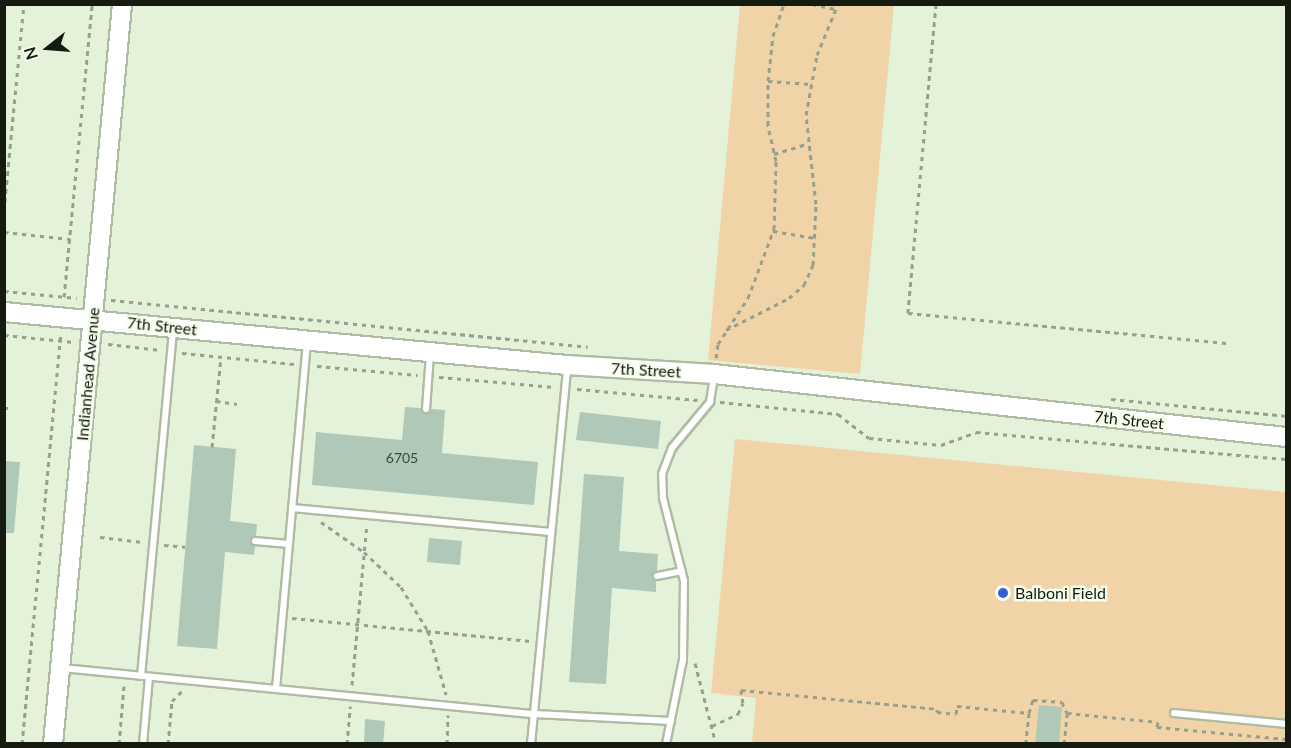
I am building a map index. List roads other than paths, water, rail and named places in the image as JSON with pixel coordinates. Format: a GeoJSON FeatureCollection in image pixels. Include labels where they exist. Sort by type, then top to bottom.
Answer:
{"type":"FeatureCollection","features":[{"type":"Feature","properties":{"kind":"street","name":"Indianhead Avenue"},"geometry":{"type":"LineString","coordinates":[[53,744],[122,4]]}},
{"type":"Feature","properties":{"kind":"street","name":"7th Street"},"geometry":{"type":"LineString","coordinates":[[4,312],[567,365],[714,374],[1287,437]]}},
{"type":"Feature","properties":{"kind":"lane"},"geometry":{"type":"LineString","coordinates":[[141,676],[173,328]]}},
{"type":"Feature","properties":{"kind":"lane"},"geometry":{"type":"LineString","coordinates":[[276,689],[308,340]]}},
{"type":"Feature","properties":{"kind":"lane"},"geometry":{"type":"LineString","coordinates":[[426,409],[431,352]]}},
{"type":"Feature","properties":{"kind":"lane"},"geometry":{"type":"LineString","coordinates":[[531,744],[567,365]]}},
{"type":"Feature","properties":{"kind":"lane"},"geometry":{"type":"LineString","coordinates":[[666,744],[683,660],[682,572],[663,498],[662,474],[672,448],[710,402],[714,374]]}},
{"type":"Feature","properties":{"kind":"lane"},"geometry":{"type":"LineString","coordinates":[[292,508],[551,532]]}},
{"type":"Feature","properties":{"kind":"lane"},"geometry":{"type":"LineString","coordinates":[[255,541],[289,544]]}},
{"type":"Feature","properties":{"kind":"lane"},"geometry":{"type":"LineString","coordinates":[[657,576],[682,572]]}},
{"type":"Feature","properties":{"kind":"lane"},"geometry":{"type":"LineString","coordinates":[[60,668],[534,714],[670,721]]}},
{"type":"Feature","properties":{"kind":"lane"},"geometry":{"type":"LineString","coordinates":[[143,744],[149,677]]}},
{"type":"Feature","properties":{"kind":"lane"},"geometry":{"type":"LineString","coordinates":[[1174,713],[1287,724]]}},
{"type":"Feature","properties":{"kind":"place","name":"Balboni Field"},"geometry":{"type":"Point","coordinates":[1003,593]}}]}
